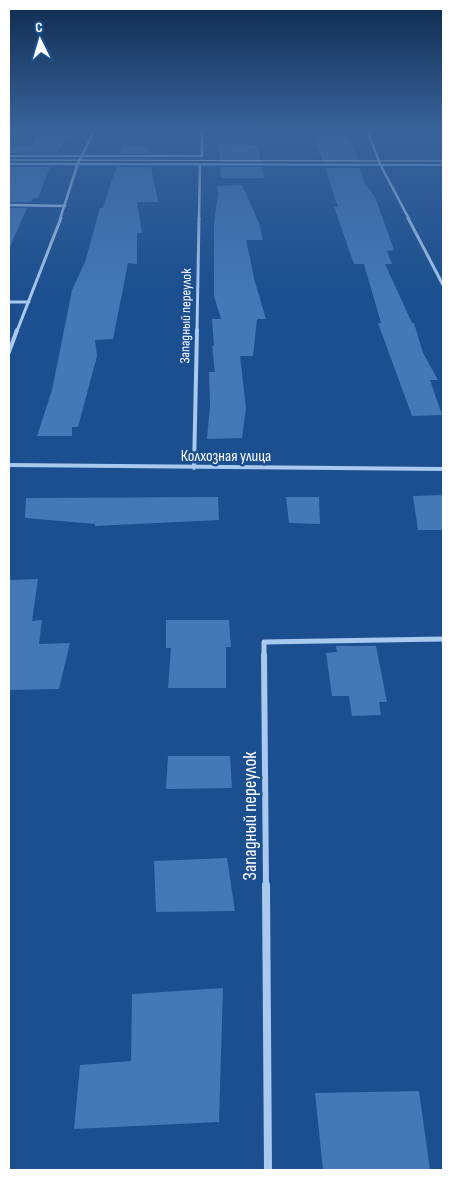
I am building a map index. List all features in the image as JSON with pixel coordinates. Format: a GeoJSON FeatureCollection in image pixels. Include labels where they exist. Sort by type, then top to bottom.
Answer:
{"type":"FeatureCollection","features":[{"type":"Feature","properties":{"kind":"street"},"geometry":{"type":"LineString","coordinates":[[9,352],[71,185]]}},
{"type":"Feature","properties":{"kind":"street","name":"Западный переулок"},"geometry":{"type":"LineString","coordinates":[[194,468],[200,185]]}},
{"type":"Feature","properties":{"kind":"street"},"geometry":{"type":"LineString","coordinates":[[391,185],[443,285]]}},
{"type":"Feature","properties":{"kind":"street"},"geometry":{"type":"LineString","coordinates":[[9,205],[65,206]]}},
{"type":"Feature","properties":{"kind":"street"},"geometry":{"type":"LineString","coordinates":[[9,302],[28,302]]}},
{"type":"Feature","properties":{"kind":"street","name":"Колхозная улица"},"geometry":{"type":"LineString","coordinates":[[9,465],[443,469]]}},
{"type":"Feature","properties":{"kind":"street","name":"Западный переулок"},"geometry":{"type":"LineString","coordinates":[[268,1170],[264,642],[443,638]]}},
{"type":"Feature","properties":{"kind":"building"},"geometry":{"type":"Polygon","coordinates":[[[9,185],[43,185],[38,198],[33,198],[31,202],[9,202],[9,185]]]}},
{"type":"Feature","properties":{"kind":"building"},"geometry":{"type":"Polygon","coordinates":[[[110,185],[155,185],[158,202],[137,202],[142,233],[137,233],[137,264],[128,263],[113,339],[95,340],[97,356],[78,427],[72,427],[72,436],[37,436],[52,390],[72,290],[85,262],[100,208],[103,208],[110,185]]]}},
{"type":"Feature","properties":{"kind":"building"},"geometry":{"type":"Polygon","coordinates":[[[242,185],[259,223],[263,240],[246,240],[255,282],[266,319],[257,319],[253,356],[240,356],[246,408],[242,438],[207,439],[210,405],[209,372],[215,372],[212,346],[214,346],[212,319],[221,319],[214,296],[214,222],[218,194],[217,186],[242,185]]]}},
{"type":"Feature","properties":{"kind":"building"},"geometry":{"type":"Polygon","coordinates":[[[331,185],[366,185],[375,197],[394,250],[387,251],[392,264],[385,264],[412,323],[414,323],[423,353],[438,380],[430,380],[442,415],[412,416],[378,323],[381,323],[364,264],[354,264],[334,207],[338,207],[331,185]]]}},
{"type":"Feature","properties":{"kind":"building"},"geometry":{"type":"Polygon","coordinates":[[[9,208],[27,208],[9,249],[9,208]]]}},
{"type":"Feature","properties":{"kind":"building"},"geometry":{"type":"Polygon","coordinates":[[[443,495],[443,530],[418,530],[413,496],[443,495]]]}},
{"type":"Feature","properties":{"kind":"building"},"geometry":{"type":"Polygon","coordinates":[[[218,497],[219,520],[95,526],[95,524],[25,518],[26,498],[218,497]]]}},
{"type":"Feature","properties":{"kind":"building"},"geometry":{"type":"Polygon","coordinates":[[[286,497],[319,497],[320,524],[289,523],[286,497]]]}},
{"type":"Feature","properties":{"kind":"building"},"geometry":{"type":"Polygon","coordinates":[[[38,579],[32,621],[42,620],[39,644],[70,643],[59,689],[9,690],[9,580],[38,579]]]}},
{"type":"Feature","properties":{"kind":"building"},"geometry":{"type":"Polygon","coordinates":[[[166,620],[229,620],[231,647],[226,647],[226,688],[168,688],[171,648],[166,648],[166,620]]]}},
{"type":"Feature","properties":{"kind":"building"},"geometry":{"type":"Polygon","coordinates":[[[336,646],[376,646],[387,702],[379,702],[381,715],[352,716],[349,696],[332,696],[326,653],[337,652],[336,646]]]}},
{"type":"Feature","properties":{"kind":"building"},"geometry":{"type":"Polygon","coordinates":[[[168,756],[230,756],[232,788],[166,789],[168,756]]]}},
{"type":"Feature","properties":{"kind":"building"},"geometry":{"type":"Polygon","coordinates":[[[227,858],[235,911],[156,912],[154,861],[227,858]]]}},
{"type":"Feature","properties":{"kind":"building"},"geometry":{"type":"Polygon","coordinates":[[[223,988],[219,1122],[74,1129],[80,1065],[131,1061],[132,994],[223,988]]]}},
{"type":"Feature","properties":{"kind":"building"},"geometry":{"type":"Polygon","coordinates":[[[419,1091],[430,1170],[323,1170],[315,1093],[419,1091]]]}}]}
